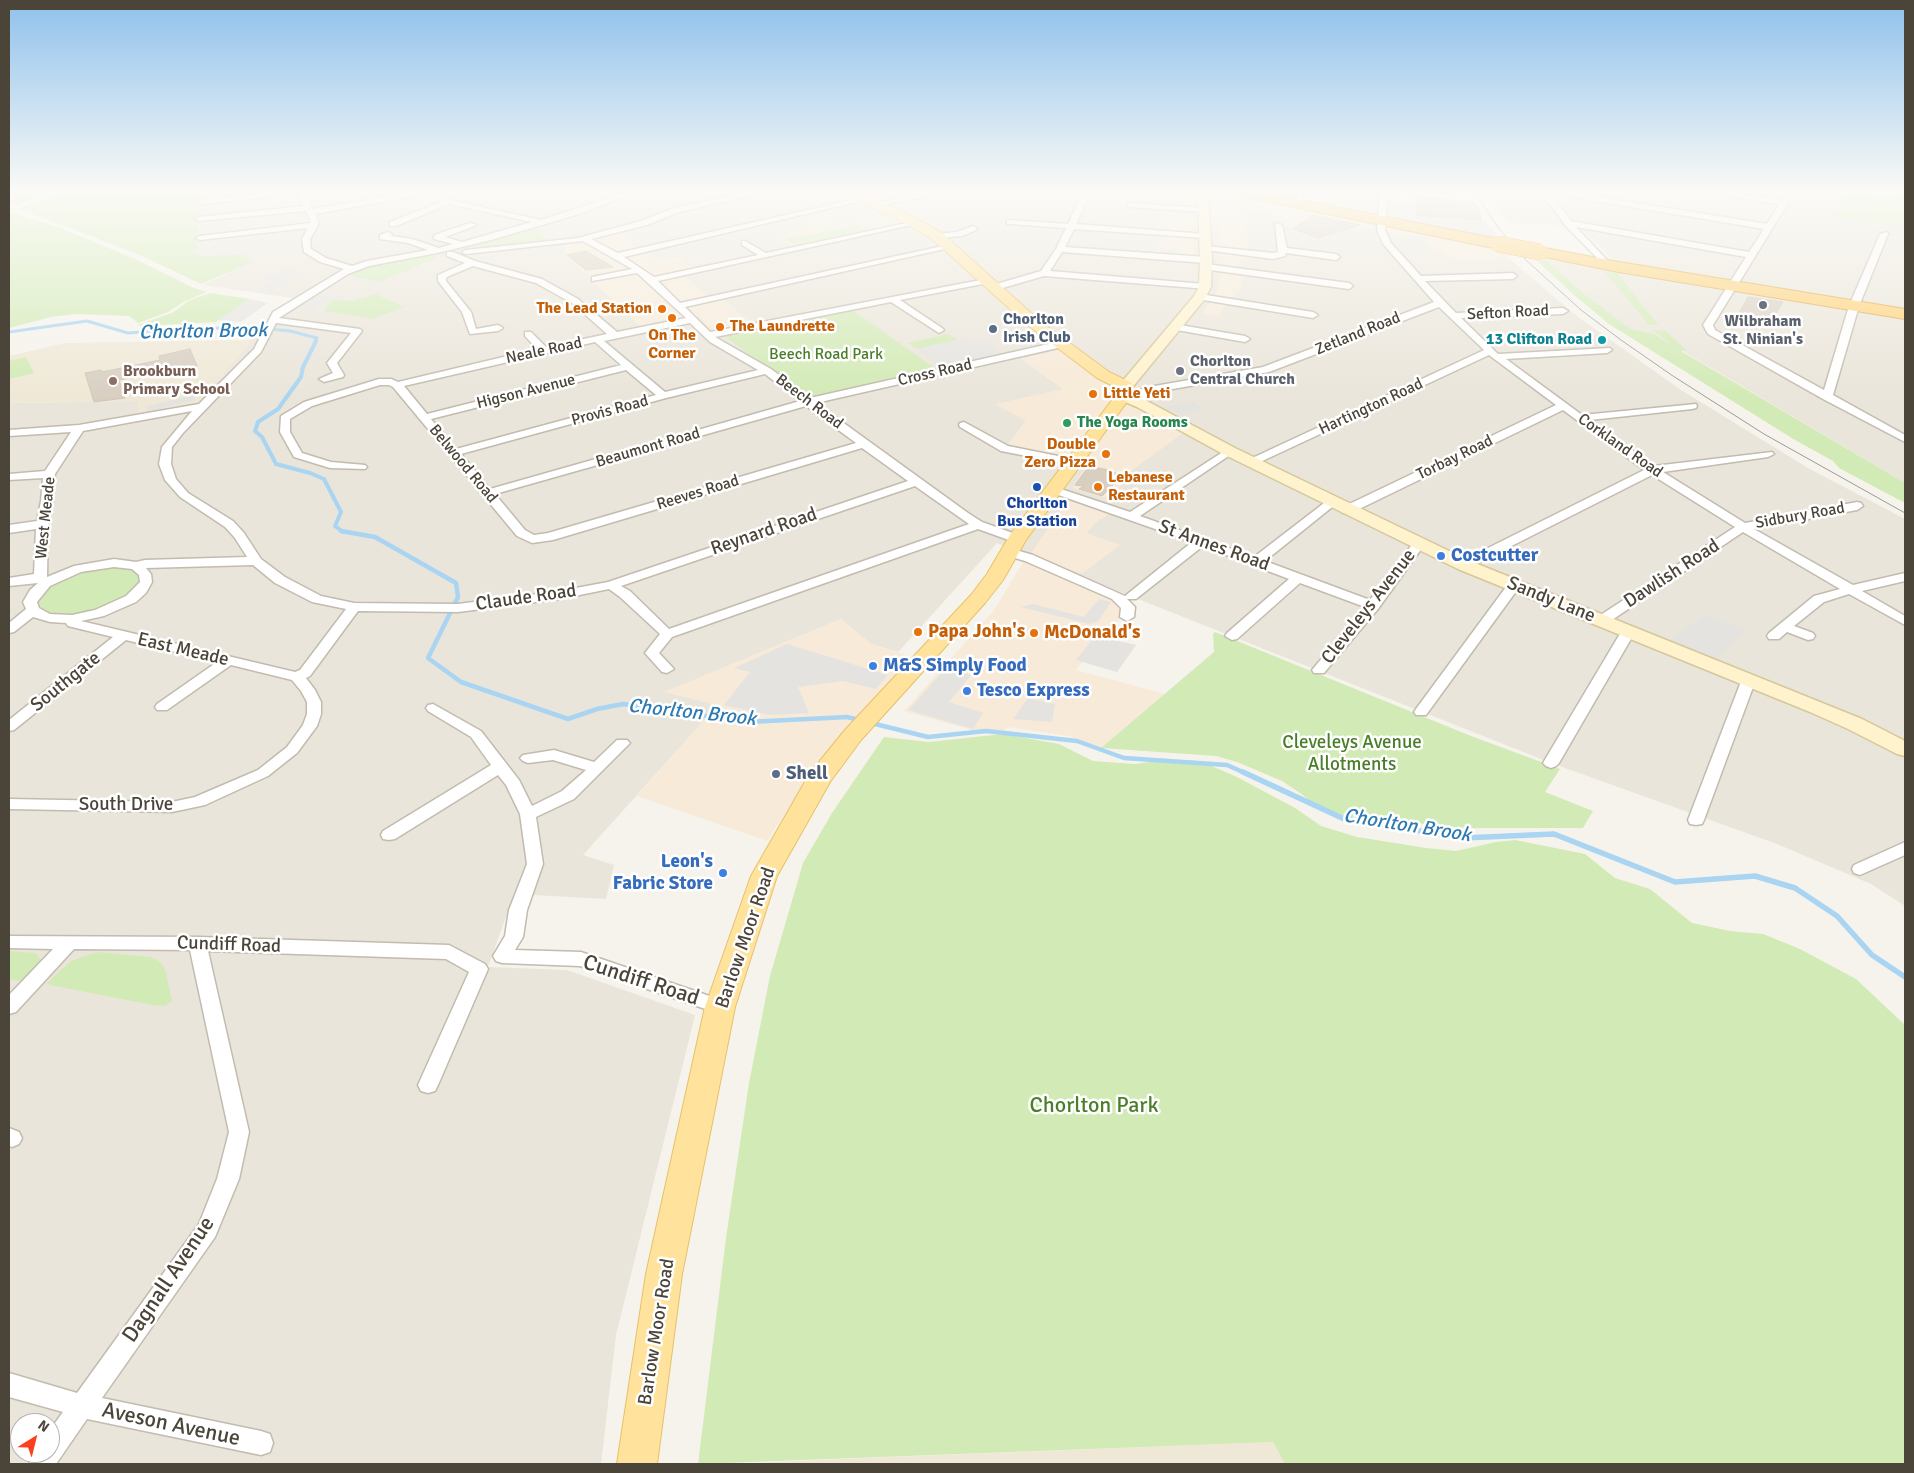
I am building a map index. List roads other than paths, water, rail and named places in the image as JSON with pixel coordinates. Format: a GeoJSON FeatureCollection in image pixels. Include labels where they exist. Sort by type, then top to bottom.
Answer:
{"type":"FeatureCollection","features":[{"type":"Feature","properties":{"kind":"highway"},"geometry":{"type":"LineString","coordinates":[[1592,262],[1905,314]]}},
{"type":"Feature","properties":{"kind":"main road"},"geometry":{"type":"LineString","coordinates":[[967,262],[1035,324],[1124,391]]}},
{"type":"Feature","properties":{"kind":"main road","name":"Barlow Moor Road"},"geometry":{"type":"LineString","coordinates":[[637,1464],[664,1274],[720,1007],[764,876],[814,785],[853,735],[969,610],[996,576],[1013,545],[1124,391]]}},
{"type":"Feature","properties":{"kind":"street"},"geometry":{"type":"LineString","coordinates":[[329,262],[352,269],[386,262]]}},
{"type":"Feature","properties":{"kind":"street"},"geometry":{"type":"LineString","coordinates":[[469,262],[539,281],[552,287],[587,310],[614,335]]}},
{"type":"Feature","properties":{"kind":"street","name":"Beech Road"},"geometry":{"type":"LineString","coordinates":[[626,262],[652,280],[691,320],[709,335],[767,371],[917,482],[978,525],[1013,545],[1029,558],[1117,596],[1128,607],[1127,617]]}},
{"type":"Feature","properties":{"kind":"street"},"geometry":{"type":"LineString","coordinates":[[652,280],[734,262]]}},
{"type":"Feature","properties":{"kind":"street"},"geometry":{"type":"LineString","coordinates":[[679,306],[878,262]]}},
{"type":"Feature","properties":{"kind":"street"},"geometry":{"type":"LineString","coordinates":[[1044,273],[1052,262]]}},
{"type":"Feature","properties":{"kind":"street"},"geometry":{"type":"LineString","coordinates":[[1184,262],[1349,286]]}},
{"type":"Feature","properties":{"kind":"street","name":"Corkland Road"},"geometry":{"type":"LineString","coordinates":[[1403,262],[1440,304],[1493,354],[1652,470],[1743,527],[1905,622]]}},
{"type":"Feature","properties":{"kind":"street"},"geometry":{"type":"LineString","coordinates":[[1748,262],[1708,325],[1711,332],[1905,439]]}},
{"type":"Feature","properties":{"kind":"street"},"geometry":{"type":"LineString","coordinates":[[1827,397],[1854,306],[1872,262]]}},
{"type":"Feature","properties":{"kind":"street"},"geometry":{"type":"LineString","coordinates":[[472,263],[446,274],[441,277],[442,281],[466,312],[473,332],[498,328]]}},
{"type":"Feature","properties":{"kind":"street"},"geometry":{"type":"LineString","coordinates":[[1202,292],[1206,264]]}},
{"type":"Feature","properties":{"kind":"street","name":"Claude Road"},"geometry":{"type":"LineString","coordinates":[[352,269],[289,305],[269,326],[253,356],[179,431],[167,447],[165,464],[171,480],[184,495],[230,524],[256,561],[280,580],[317,599],[354,607],[452,608],[560,595],[611,585]]}},
{"type":"Feature","properties":{"kind":"street"},"geometry":{"type":"LineString","coordinates":[[594,278],[639,270]]}},
{"type":"Feature","properties":{"kind":"street"},"geometry":{"type":"LineString","coordinates":[[709,335],[893,299],[992,284],[1044,273],[1202,292],[1313,314]]}},
{"type":"Feature","properties":{"kind":"street"},"geometry":{"type":"LineString","coordinates":[[1417,279],[1513,276]]}},
{"type":"Feature","properties":{"kind":"street","name":"Barlow Moor Road"},"geometry":{"type":"LineString","coordinates":[[1124,391],[1202,292]]}},
{"type":"Feature","properties":{"kind":"street"},"geometry":{"type":"LineString","coordinates":[[893,299],[939,330]]}},
{"type":"Feature","properties":{"kind":"street","name":"Zetland Road"},"geometry":{"type":"LineString","coordinates":[[1142,404],[1140,395],[1150,390],[1265,370],[1440,304]]}},
{"type":"Feature","properties":{"kind":"street","name":"Sefton Road"},"geometry":{"type":"LineString","coordinates":[[1452,316],[1563,311]]}},
{"type":"Feature","properties":{"kind":"street","name":"Neale Road"},"geometry":{"type":"LineString","coordinates":[[361,466],[330,465],[298,455],[285,432],[286,418],[308,404],[379,382],[391,382],[397,385],[544,350],[691,320]]}},
{"type":"Feature","properties":{"kind":"street"},"geometry":{"type":"LineString","coordinates":[[269,326],[357,331],[332,363],[339,375],[324,379]]}},
{"type":"Feature","properties":{"kind":"street"},"geometry":{"type":"LineString","coordinates":[[1174,327],[1245,338]]}},
{"type":"Feature","properties":{"kind":"street"},"geometry":{"type":"LineString","coordinates":[[528,334],[544,350]]}},
{"type":"Feature","properties":{"kind":"street"},"geometry":{"type":"LineString","coordinates":[[598,340],[664,396]]}},
{"type":"Feature","properties":{"kind":"street","name":"Cross Road"},"geometry":{"type":"LineString","coordinates":[[808,402],[1062,344]]}},
{"type":"Feature","properties":{"kind":"street"},"geometry":{"type":"LineString","coordinates":[[1493,354],[1607,350]]}},
{"type":"Feature","properties":{"kind":"street","name":"Hartington Road"},"geometry":{"type":"LineString","coordinates":[[1252,462],[1493,354]]}},
{"type":"Feature","properties":{"kind":"street","name":"Higson Avenue"},"geometry":{"type":"LineString","coordinates":[[423,418],[629,366]]}},
{"type":"Feature","properties":{"kind":"street","name":"Provis Road"},"geometry":{"type":"LineString","coordinates":[[454,454],[664,396],[767,371]]}},
{"type":"Feature","properties":{"kind":"street","name":"Belwood Road"},"geometry":{"type":"LineString","coordinates":[[397,385],[521,533],[532,539]]}},
{"type":"Feature","properties":{"kind":"street","name":"Sandy Lane"},"geometry":{"type":"LineString","coordinates":[[1124,391],[1142,404],[1229,451],[1418,544],[1514,586],[1749,679],[1855,724],[1905,749]]}},
{"type":"Feature","properties":{"kind":"street","name":"Beaumont Road"},"geometry":{"type":"LineString","coordinates":[[487,493],[808,402]]}},
{"type":"Feature","properties":{"kind":"street","name":"Torbay Road"},"geometry":{"type":"LineString","coordinates":[[1257,561],[1340,506],[1563,406]]}},
{"type":"Feature","properties":{"kind":"street"},"geometry":{"type":"LineString","coordinates":[[1580,418],[1692,406]]}},
{"type":"Feature","properties":{"kind":"street"},"geometry":{"type":"LineString","coordinates":[[9,433],[79,428],[180,409],[202,407]]}},
{"type":"Feature","properties":{"kind":"street"},"geometry":{"type":"LineString","coordinates":[[964,425],[1005,449],[1073,462]]}},
{"type":"Feature","properties":{"kind":"street","name":"West Meade"},"geometry":{"type":"LineString","coordinates":[[43,580],[42,524],[47,501],[49,474],[79,428]]}},
{"type":"Feature","properties":{"kind":"street","name":"Reeves Road"},"geometry":{"type":"LineString","coordinates":[[532,539],[549,537],[864,444]]}},
{"type":"Feature","properties":{"kind":"street"},"geometry":{"type":"LineString","coordinates":[[1132,516],[1229,451]]}},
{"type":"Feature","properties":{"kind":"street"},"geometry":{"type":"LineString","coordinates":[[1464,565],[1652,470],[1768,454]]}},
{"type":"Feature","properties":{"kind":"street"},"geometry":{"type":"LineString","coordinates":[[9,477],[49,474]]}},
{"type":"Feature","properties":{"kind":"street","name":"Reynard Road"},"geometry":{"type":"LineString","coordinates":[[611,585],[917,482]]}},
{"type":"Feature","properties":{"kind":"street","name":"St Annes Road"},"geometry":{"type":"LineString","coordinates":[[1054,490],[1201,540],[1373,606]]}},
{"type":"Feature","properties":{"kind":"street","name":"Sidbury Road"},"geometry":{"type":"LineString","coordinates":[[1743,527],[1857,506]]}},
{"type":"Feature","properties":{"kind":"street"},"geometry":{"type":"LineString","coordinates":[[9,529],[42,524]]}},
{"type":"Feature","properties":{"kind":"street"},"geometry":{"type":"LineString","coordinates":[[667,669],[652,653],[667,634],[978,525]]}},
{"type":"Feature","properties":{"kind":"street","name":"Dawlish Road"},"geometry":{"type":"LineString","coordinates":[[1601,621],[1743,527]]}},
{"type":"Feature","properties":{"kind":"street"},"geometry":{"type":"LineString","coordinates":[[1131,596],[1201,540]]}},
{"type":"Feature","properties":{"kind":"street","name":"Cleveleys Avenue"},"geometry":{"type":"LineString","coordinates":[[1319,670],[1373,606],[1418,544]]}},
{"type":"Feature","properties":{"kind":"street"},"geometry":{"type":"LineString","coordinates":[[9,582],[43,580],[96,565],[114,563],[136,566],[145,564],[256,561]]}},
{"type":"Feature","properties":{"kind":"street"},"geometry":{"type":"LineString","coordinates":[[43,580],[30,602],[33,610],[50,618],[72,619],[99,613],[131,599],[141,590],[146,582],[145,574],[136,566]]}},
{"type":"Feature","properties":{"kind":"street"},"geometry":{"type":"LineString","coordinates":[[1774,636],[1819,599],[1905,577]]}},
{"type":"Feature","properties":{"kind":"street"},"geometry":{"type":"LineString","coordinates":[[1232,636],[1298,578]]}},
{"type":"Feature","properties":{"kind":"street"},"geometry":{"type":"LineString","coordinates":[[611,585],[625,594],[667,634]]}},
{"type":"Feature","properties":{"kind":"street"},"geometry":{"type":"LineString","coordinates":[[1421,712],[1514,586]]}},
{"type":"Feature","properties":{"kind":"street"},"geometry":{"type":"LineString","coordinates":[[297,678],[305,673],[354,607]]}},
{"type":"Feature","properties":{"kind":"street"},"geometry":{"type":"LineString","coordinates":[[9,629],[33,610]]}},
{"type":"Feature","properties":{"kind":"street","name":"East Meade"},"geometry":{"type":"LineString","coordinates":[[72,619],[73,623],[297,678]]}},
{"type":"Feature","properties":{"kind":"street"},"geometry":{"type":"LineString","coordinates":[[1785,627],[1808,636]]}},
{"type":"Feature","properties":{"kind":"street"},"geometry":{"type":"LineString","coordinates":[[1552,763],[1628,632]]}},
{"type":"Feature","properties":{"kind":"street","name":"Southgate"},"geometry":{"type":"LineString","coordinates":[[9,727],[123,636]]}},
{"type":"Feature","properties":{"kind":"street"},"geometry":{"type":"LineString","coordinates":[[162,707],[229,660]]}},
{"type":"Feature","properties":{"kind":"street","name":"South Drive"},"geometry":{"type":"LineString","coordinates":[[9,804],[172,808],[199,801],[241,784],[279,761],[292,750],[310,726],[314,714],[314,702],[308,690],[297,678]]}},
{"type":"Feature","properties":{"kind":"street"},"geometry":{"type":"LineString","coordinates":[[1696,820],[1749,679]]}},
{"type":"Feature","properties":{"kind":"street"},"geometry":{"type":"LineString","coordinates":[[433,708],[476,734],[513,784],[528,814],[568,795],[622,743]]}},
{"type":"Feature","properties":{"kind":"street"},"geometry":{"type":"LineString","coordinates":[[528,758],[554,755],[597,768]]}},
{"type":"Feature","properties":{"kind":"street"},"geometry":{"type":"LineString","coordinates":[[389,835],[500,767]]}},
{"type":"Feature","properties":{"kind":"street","name":"Cundiff Road"},"geometry":{"type":"LineString","coordinates":[[528,814],[536,864],[518,910],[514,937],[502,956],[581,958],[720,1007]]}},
{"type":"Feature","properties":{"kind":"street"},"geometry":{"type":"LineString","coordinates":[[1860,869],[1905,848]]}},
{"type":"Feature","properties":{"kind":"street","name":"Cundiff Road"},"geometry":{"type":"LineString","coordinates":[[9,942],[198,944],[448,952],[479,969],[428,1085]]}},
{"type":"Feature","properties":{"kind":"street"},"geometry":{"type":"LineString","coordinates":[[9,1007],[69,943]]}},
{"type":"Feature","properties":{"kind":"street","name":"Dagnall Avenue"},"geometry":{"type":"LineString","coordinates":[[60,1437],[207,1230],[230,1170],[239,1132],[198,944]]}},
{"type":"Feature","properties":{"kind":"street","name":"Aveson Avenue"},"geometry":{"type":"LineString","coordinates":[[9,1386],[82,1406],[261,1444]]}},
{"type":"Feature","properties":{"kind":"waterway","name":"Chorlton Brook"},"geometry":{"type":"LineString","coordinates":[[9,332],[87,321],[128,333],[194,328],[259,328],[290,331],[317,338],[315,342]]}},
{"type":"Feature","properties":{"kind":"waterway","name":"Chorlton Brook"},"geometry":{"type":"LineString","coordinates":[[316,341],[303,367],[301,377],[278,409],[258,422],[255,431],[262,437],[276,464],[310,473],[324,479],[341,512],[335,526],[342,531]]}},
{"type":"Feature","properties":{"kind":"waterway","name":"Chorlton Brook"},"geometry":{"type":"LineString","coordinates":[[342,531],[375,537],[456,583],[458,597],[428,658],[461,682],[568,719],[597,709],[623,704],[748,722],[847,717],[860,720]]}},
{"type":"Feature","properties":{"kind":"waterway","name":"Chorlton Brook"},"geometry":{"type":"LineString","coordinates":[[871,723],[928,737],[986,731],[1077,741],[1124,758],[1227,765],[1245,773]]}},
{"type":"Feature","properties":{"kind":"waterway","name":"Chorlton Brook"},"geometry":{"type":"LineString","coordinates":[[1243,772],[1342,818],[1463,838],[1554,834],[1675,882],[1755,876],[1795,888],[1837,916],[1872,955],[1905,977]]}},
{"type":"Feature","properties":{"kind":"tram line"},"geometry":{"type":"LineString","coordinates":[[1528,262],[1581,310],[1673,376],[1764,434],[1905,513]]}},
{"type":"Feature","properties":{"kind":"place","name":"Wilbraham St. Ninian's"},"geometry":{"type":"Point","coordinates":[1763,305]}},
{"type":"Feature","properties":{"kind":"place","name":"The Lead Station"},"geometry":{"type":"Point","coordinates":[662,309]}},
{"type":"Feature","properties":{"kind":"place","name":"On The Corner"},"geometry":{"type":"Point","coordinates":[672,318]}},
{"type":"Feature","properties":{"kind":"place","name":"The Laundrette"},"geometry":{"type":"Point","coordinates":[720,327]}},
{"type":"Feature","properties":{"kind":"place","name":"Chorlton Irish Club"},"geometry":{"type":"Point","coordinates":[993,329]}},
{"type":"Feature","properties":{"kind":"place","name":"13 Clifton Road"},"geometry":{"type":"Point","coordinates":[1602,340]}},
{"type":"Feature","properties":{"kind":"place","name":"Chorlton Central Church"},"geometry":{"type":"Point","coordinates":[1180,371]}},
{"type":"Feature","properties":{"kind":"place","name":"Brookburn Primary School"},"geometry":{"type":"Point","coordinates":[113,381]}},
{"type":"Feature","properties":{"kind":"place","name":"Little Yeti"},"geometry":{"type":"Point","coordinates":[1093,394]}},
{"type":"Feature","properties":{"kind":"place","name":"The Yoga Rooms"},"geometry":{"type":"Point","coordinates":[1067,423]}},
{"type":"Feature","properties":{"kind":"place","name":"Double Zero Pizza"},"geometry":{"type":"Point","coordinates":[1106,454]}},
{"type":"Feature","properties":{"kind":"place","name":"Chorlton Bus Station"},"geometry":{"type":"Point","coordinates":[1037,487]}},
{"type":"Feature","properties":{"kind":"place","name":"Lebanese Restaurant"},"geometry":{"type":"Point","coordinates":[1098,487]}},
{"type":"Feature","properties":{"kind":"place","name":"Costcutter"},"geometry":{"type":"Point","coordinates":[1441,556]}},
{"type":"Feature","properties":{"kind":"place","name":"Papa John's"},"geometry":{"type":"Point","coordinates":[918,632]}},
{"type":"Feature","properties":{"kind":"place","name":"McDonald's"},"geometry":{"type":"Point","coordinates":[1034,633]}},
{"type":"Feature","properties":{"kind":"place","name":"M&S Simply Food"},"geometry":{"type":"Point","coordinates":[873,666]}},
{"type":"Feature","properties":{"kind":"place","name":"Tesco Express"},"geometry":{"type":"Point","coordinates":[967,691]}},
{"type":"Feature","properties":{"kind":"place","name":"Shell"},"geometry":{"type":"Point","coordinates":[776,774]}},
{"type":"Feature","properties":{"kind":"place","name":"Leon's Fabric Store"},"geometry":{"type":"Point","coordinates":[723,873]}},
{"type":"Feature","properties":{"kind":"park label","name":"Beech Road Park"},"geometry":{"type":"Point","coordinates":[826,355]}},
{"type":"Feature","properties":{"kind":"park label","name":"Cleveleys Avenue Allotments"},"geometry":{"type":"Point","coordinates":[1352,754]}},
{"type":"Feature","properties":{"kind":"park label","name":"Chorlton Park"},"geometry":{"type":"Point","coordinates":[1094,1106]}}]}
